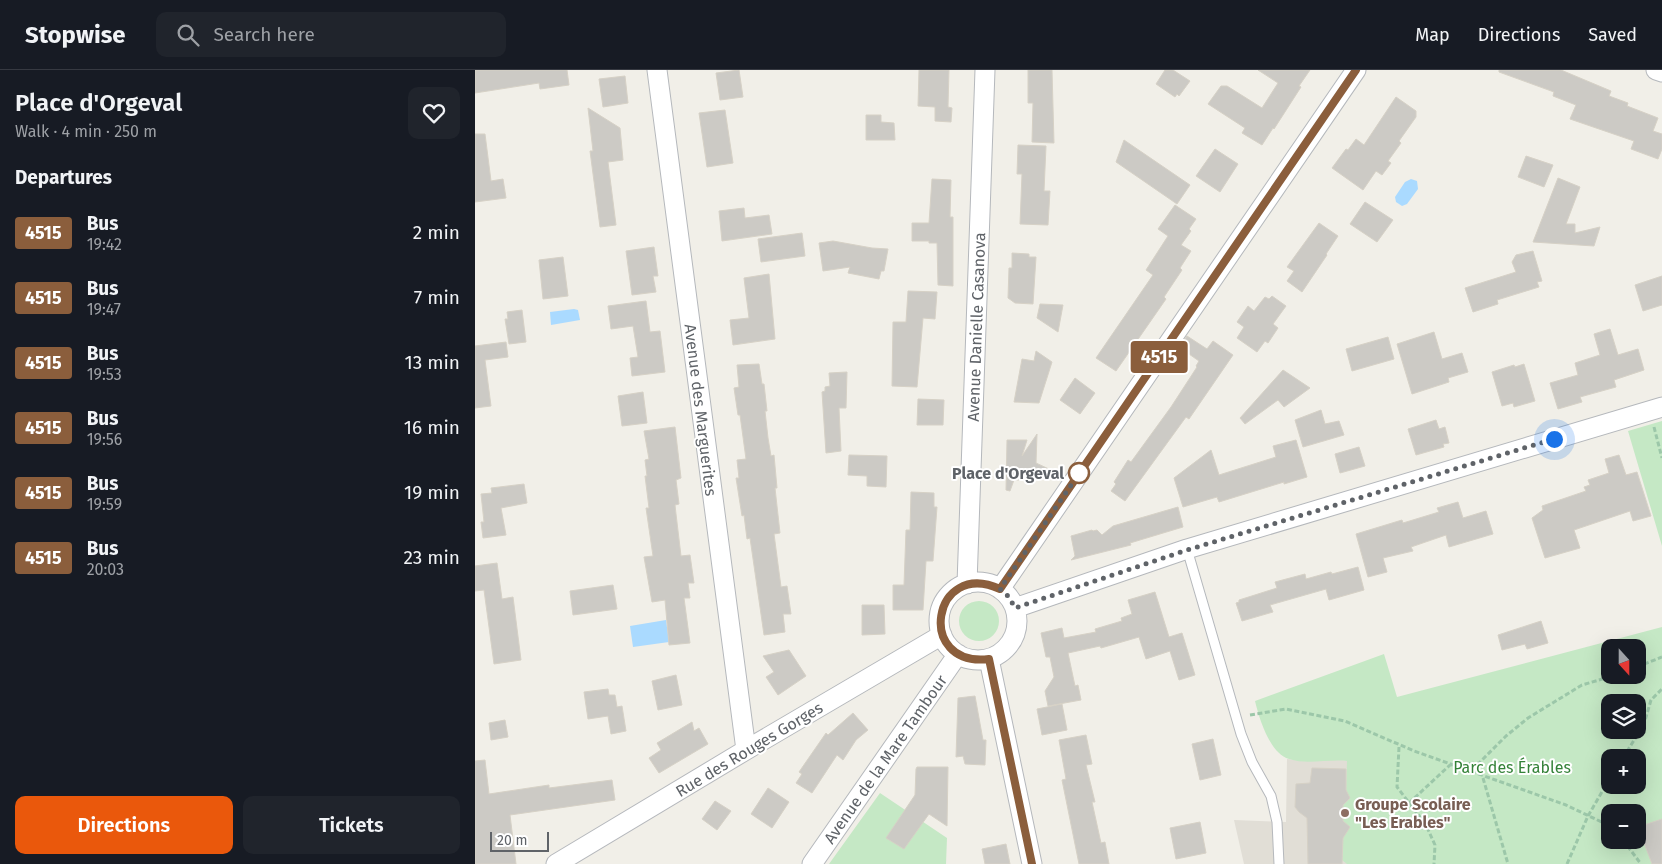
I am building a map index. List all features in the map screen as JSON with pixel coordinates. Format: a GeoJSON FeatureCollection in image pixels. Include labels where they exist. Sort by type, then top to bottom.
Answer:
{"type":"FeatureCollection","features":[{"type":"Feature","properties":{"kind":"street","name":"Avenue des Marguerites"},"geometry":{"type":"LineString","coordinates":[[657,70],[746,750]]}},
{"type":"Feature","properties":{"kind":"street","name":"Avenue Danielle Casanova"},"geometry":{"type":"LineString","coordinates":[[967,584],[985,70]]}},
{"type":"Feature","properties":{"kind":"street"},"geometry":{"type":"LineString","coordinates":[[1000,589],[1356,70]]}},
{"type":"Feature","properties":{"kind":"street"},"geometry":{"type":"LineString","coordinates":[[1656,70],[1662,72]]}},
{"type":"Feature","properties":{"kind":"street"},"geometry":{"type":"LineString","coordinates":[[1015,608],[1187,550],[1655,409]]}},
{"type":"Feature","properties":{"kind":"street"},"geometry":{"type":"LineString","coordinates":[[975,582],[988,584],[1000,589],[1009,597],[1015,608],[1017,621],[1015,633],[1009,645],[989,659],[973,659],[958,654],[949,646],[942,635],[940,621],[943,606],[955,590],[967,584],[975,582]]}},
{"type":"Feature","properties":{"kind":"street","name":"Rue des Rouges Gorges"},"geometry":{"type":"LineString","coordinates":[[556,864],[942,635]]}},
{"type":"Feature","properties":{"kind":"street","name":"Avenue de la Mare Tambour"},"geometry":{"type":"LineString","coordinates":[[812,864],[958,654]]}},
{"type":"Feature","properties":{"kind":"street"},"geometry":{"type":"LineString","coordinates":[[989,659],[1032,864]]}},
{"type":"Feature","properties":{"kind":"lane"},"geometry":{"type":"LineString","coordinates":[[1187,550],[1241,734],[1252,762],[1271,796],[1277,822],[1279,864]]}},
{"type":"Feature","properties":{"kind":"path"},"geometry":{"type":"LineString","coordinates":[[1655,409],[1662,458]]}},
{"type":"Feature","properties":{"kind":"path"},"geometry":{"type":"LineString","coordinates":[[1646,663],[1662,657]]}},
{"type":"Feature","properties":{"kind":"path"},"geometry":{"type":"LineString","coordinates":[[1409,803],[1450,765],[1479,763],[1506,736],[1528,718],[1583,685],[1601,680]]}},
{"type":"Feature","properties":{"kind":"path"},"geometry":{"type":"LineString","coordinates":[[1629,749],[1645,724],[1651,700],[1662,689]]}},
{"type":"Feature","properties":{"kind":"path"},"geometry":{"type":"LineString","coordinates":[[1241,734],[1250,715],[1286,709],[1345,721],[1414,752],[1566,805],[1601,822]]}},
{"type":"Feature","properties":{"kind":"path"},"geometry":{"type":"LineString","coordinates":[[1399,747],[1397,786],[1426,825],[1435,845],[1434,864]]}},
{"type":"Feature","properties":{"kind":"path"},"geometry":{"type":"LineString","coordinates":[[1483,777],[1508,864]]}},
{"type":"Feature","properties":{"kind":"path"},"geometry":{"type":"LineString","coordinates":[[1567,864],[1588,816],[1601,794]]}},
{"type":"Feature","properties":{"kind":"path"},"geometry":{"type":"LineString","coordinates":[[1630,849],[1641,864]]}},
{"type":"Feature","properties":{"kind":"shaded area","name":"Groupe Scolaire \"Les Erables\""},"geometry":{"type":"Polygon","coordinates":[[[1287,759],[1308,761],[1333,759],[1359,762],[1426,864],[1244,864],[1234,820],[1286,822],[1287,759]]]}},
{"type":"Feature","properties":{"kind":"green space"},"geometry":{"type":"Polygon","coordinates":[[[1662,421],[1662,546],[1628,431],[1662,421]]]}},
{"type":"Feature","properties":{"kind":"green space"},"geometry":{"type":"Polygon","coordinates":[[[983,601],[990,604],[996,610],[999,621],[998,629],[990,638],[983,641],[975,641],[968,638],[960,629],[959,617],[962,610],[971,602],[983,601]]]}},
{"type":"Feature","properties":{"kind":"green space","name":"Parc des Érables"},"geometry":{"type":"Polygon","coordinates":[[[1662,627],[1662,864],[1347,864],[1342,860],[1343,801],[1346,792],[1347,761],[1303,762],[1282,756],[1266,734],[1255,701],[1384,654],[1397,697],[1601,643],[1601,684],[1646,684],[1646,639],[1617,639],[1662,627]]]}},
{"type":"Feature","properties":{"kind":"green space"},"geometry":{"type":"Polygon","coordinates":[[[880,793],[947,838],[946,864],[829,864],[880,793]]]}},
{"type":"Feature","properties":{"kind":"water"},"geometry":{"type":"Polygon","coordinates":[[[1411,179],[1417,181],[1418,189],[1407,204],[1402,206],[1396,202],[1395,197],[1405,182],[1411,179]]]}},
{"type":"Feature","properties":{"kind":"water"},"geometry":{"type":"Polygon","coordinates":[[[578,310],[580,320],[551,325],[550,312],[578,310]]]}},
{"type":"Feature","properties":{"kind":"water"},"geometry":{"type":"Polygon","coordinates":[[[666,620],[669,642],[633,647],[630,626],[666,620]]]}},
{"type":"Feature","properties":{"kind":"building"},"geometry":{"type":"Polygon","coordinates":[[[475,70],[567,70],[569,85],[540,89],[539,83],[475,93],[475,70]]]}},
{"type":"Feature","properties":{"kind":"building"},"geometry":{"type":"Polygon","coordinates":[[[739,70],[743,97],[720,100],[716,73],[739,70]]]}},
{"type":"Feature","properties":{"kind":"building"},"geometry":{"type":"Polygon","coordinates":[[[919,70],[949,70],[948,107],[952,108],[951,122],[935,121],[935,107],[918,106],[919,70]]]}},
{"type":"Feature","properties":{"kind":"building"},"geometry":{"type":"Polygon","coordinates":[[[1028,70],[1052,70],[1054,143],[1032,142],[1033,103],[1028,103],[1028,70]]]}},
{"type":"Feature","properties":{"kind":"building"},"geometry":{"type":"Polygon","coordinates":[[[1165,70],[1173,70],[1190,81],[1179,96],[1177,94],[1175,97],[1156,84],[1165,70]]]}},
{"type":"Feature","properties":{"kind":"building"},"geometry":{"type":"Polygon","coordinates":[[[1258,70],[1310,70],[1299,86],[1301,87],[1262,145],[1242,133],[1245,128],[1208,104],[1221,86],[1227,86],[1262,108],[1278,83],[1258,70]]]}},
{"type":"Feature","properties":{"kind":"building"},"geometry":{"type":"Polygon","coordinates":[[[1499,70],[1561,70],[1611,91],[1609,96],[1628,103],[1627,106],[1658,118],[1653,131],[1662,134],[1662,149],[1658,159],[1631,149],[1634,141],[1570,119],[1576,105],[1553,96],[1554,92],[1499,72],[1499,70]]]}},
{"type":"Feature","properties":{"kind":"building"},"geometry":{"type":"Polygon","coordinates":[[[625,76],[628,103],[603,107],[599,79],[625,76]]]}},
{"type":"Feature","properties":{"kind":"building"},"geometry":{"type":"Polygon","coordinates":[[[1396,97],[1416,111],[1416,117],[1388,161],[1391,163],[1382,175],[1376,171],[1363,190],[1332,168],[1356,139],[1364,145],[1396,97]]]}},
{"type":"Feature","properties":{"kind":"building"},"geometry":{"type":"Polygon","coordinates":[[[588,108],[620,128],[623,160],[608,162],[616,225],[600,227],[590,151],[593,151],[588,108]]]}},
{"type":"Feature","properties":{"kind":"building"},"geometry":{"type":"Polygon","coordinates":[[[725,110],[733,163],[707,167],[699,113],[725,110]]]}},
{"type":"Feature","properties":{"kind":"building"},"geometry":{"type":"Polygon","coordinates":[[[866,115],[881,115],[881,122],[894,123],[895,140],[866,140],[866,115]]]}},
{"type":"Feature","properties":{"kind":"building"},"geometry":{"type":"Polygon","coordinates":[[[475,134],[485,134],[491,181],[503,179],[506,198],[475,202],[475,134]]]}},
{"type":"Feature","properties":{"kind":"building"},"geometry":{"type":"Polygon","coordinates":[[[1124,140],[1190,185],[1177,204],[1116,162],[1124,140]]]}},
{"type":"Feature","properties":{"kind":"building"},"geometry":{"type":"Polygon","coordinates":[[[1018,145],[1046,146],[1044,191],[1050,191],[1048,225],[1020,224],[1022,174],[1017,174],[1018,145]]]}},
{"type":"Feature","properties":{"kind":"building"},"geometry":{"type":"Polygon","coordinates":[[[1215,149],[1238,164],[1220,192],[1196,176],[1215,149]]]}},
{"type":"Feature","properties":{"kind":"building"},"geometry":{"type":"Polygon","coordinates":[[[1526,156],[1553,165],[1544,187],[1518,177],[1526,156]]]}},
{"type":"Feature","properties":{"kind":"building"},"geometry":{"type":"Polygon","coordinates":[[[1558,178],[1580,187],[1566,224],[1575,224],[1575,233],[1600,227],[1594,246],[1533,242],[1558,178]]]}},
{"type":"Feature","properties":{"kind":"building"},"geometry":{"type":"Polygon","coordinates":[[[932,179],[951,180],[950,217],[953,217],[953,286],[938,285],[937,243],[912,241],[912,223],[929,223],[932,179]]]}},
{"type":"Feature","properties":{"kind":"building"},"geometry":{"type":"Polygon","coordinates":[[[1365,202],[1393,220],[1377,242],[1350,224],[1365,202]]]}},
{"type":"Feature","properties":{"kind":"building"},"geometry":{"type":"Polygon","coordinates":[[[1175,205],[1196,219],[1189,229],[1191,231],[1181,245],[1191,251],[1180,268],[1182,270],[1164,297],[1166,299],[1116,371],[1096,358],[1153,275],[1146,270],[1168,236],[1158,229],[1175,205]]]}},
{"type":"Feature","properties":{"kind":"building"},"geometry":{"type":"Polygon","coordinates":[[[744,208],[745,218],[769,215],[772,234],[722,241],[719,211],[744,208]]]}},
{"type":"Feature","properties":{"kind":"building"},"geometry":{"type":"Polygon","coordinates":[[[1319,223],[1338,236],[1302,292],[1287,281],[1294,271],[1287,267],[1319,223]]]}},
{"type":"Feature","properties":{"kind":"building"},"geometry":{"type":"Polygon","coordinates":[[[802,233],[805,256],[761,262],[758,239],[802,233]]]}},
{"type":"Feature","properties":{"kind":"building"},"geometry":{"type":"Polygon","coordinates":[[[833,241],[888,249],[884,271],[881,271],[879,279],[848,273],[850,267],[823,271],[819,243],[833,241]]]}},
{"type":"Feature","properties":{"kind":"building"},"geometry":{"type":"Polygon","coordinates":[[[654,247],[658,276],[653,276],[656,292],[632,295],[626,251],[654,247]]]}},
{"type":"Feature","properties":{"kind":"building"},"geometry":{"type":"Polygon","coordinates":[[[1533,251],[1542,281],[1537,282],[1539,287],[1497,300],[1498,304],[1473,312],[1465,288],[1516,272],[1512,262],[1516,255],[1533,251]]]}},
{"type":"Feature","properties":{"kind":"building"},"geometry":{"type":"Polygon","coordinates":[[[1012,253],[1029,254],[1029,257],[1036,257],[1033,304],[1015,303],[1008,298],[1009,268],[1012,268],[1012,253]]]}},
{"type":"Feature","properties":{"kind":"building"},"geometry":{"type":"Polygon","coordinates":[[[563,257],[568,296],[543,299],[539,260],[563,257]]]}},
{"type":"Feature","properties":{"kind":"building"},"geometry":{"type":"Polygon","coordinates":[[[769,274],[775,339],[733,345],[730,320],[749,318],[744,278],[769,274]]]}},
{"type":"Feature","properties":{"kind":"building"},"geometry":{"type":"Polygon","coordinates":[[[1662,276],[1662,305],[1643,311],[1635,285],[1662,276]]]}},
{"type":"Feature","properties":{"kind":"building"},"geometry":{"type":"Polygon","coordinates":[[[908,291],[937,292],[935,319],[923,318],[917,387],[892,386],[893,322],[906,322],[908,291]]]}},
{"type":"Feature","properties":{"kind":"building"},"geometry":{"type":"Polygon","coordinates":[[[1272,296],[1286,306],[1273,324],[1278,328],[1268,343],[1265,341],[1257,352],[1237,338],[1244,327],[1237,322],[1248,306],[1254,311],[1265,297],[1269,299],[1272,296]]]}},
{"type":"Feature","properties":{"kind":"building"},"geometry":{"type":"Polygon","coordinates":[[[646,301],[650,332],[660,331],[665,372],[632,376],[630,358],[638,357],[633,326],[611,329],[608,306],[646,301]]]}},
{"type":"Feature","properties":{"kind":"building"},"geometry":{"type":"Polygon","coordinates":[[[1040,304],[1063,305],[1058,332],[1037,318],[1040,304]]]}},
{"type":"Feature","properties":{"kind":"building"},"geometry":{"type":"Polygon","coordinates":[[[522,310],[526,342],[509,344],[505,319],[508,319],[507,312],[522,310]]]}},
{"type":"Feature","properties":{"kind":"building"},"geometry":{"type":"Polygon","coordinates":[[[1610,329],[1618,355],[1638,349],[1644,370],[1614,380],[1616,387],[1580,397],[1582,402],[1558,409],[1550,383],[1578,375],[1575,363],[1600,355],[1594,334],[1610,329]]]}},
{"type":"Feature","properties":{"kind":"building"},"geometry":{"type":"Polygon","coordinates":[[[1434,332],[1442,359],[1462,353],[1468,372],[1448,378],[1449,382],[1412,394],[1397,344],[1434,332]]]}},
{"type":"Feature","properties":{"kind":"building"},"geometry":{"type":"Polygon","coordinates":[[[1187,336],[1207,349],[1213,341],[1233,355],[1189,419],[1186,417],[1125,501],[1111,491],[1116,484],[1114,482],[1128,460],[1131,462],[1171,407],[1197,367],[1199,361],[1179,347],[1187,336]]]}},
{"type":"Feature","properties":{"kind":"building"},"geometry":{"type":"Polygon","coordinates":[[[1388,337],[1394,359],[1352,371],[1346,349],[1388,337]]]}},
{"type":"Feature","properties":{"kind":"building"},"geometry":{"type":"Polygon","coordinates":[[[506,342],[508,357],[485,360],[491,406],[475,408],[475,346],[506,342]]]}},
{"type":"Feature","properties":{"kind":"building"},"geometry":{"type":"Polygon","coordinates":[[[1036,351],[1052,362],[1039,403],[1014,402],[1022,359],[1034,361],[1036,351]]]}},
{"type":"Feature","properties":{"kind":"building"},"geometry":{"type":"Polygon","coordinates":[[[759,364],[762,384],[764,384],[768,438],[771,456],[774,455],[777,488],[775,488],[780,533],[774,534],[781,587],[787,586],[791,614],[783,614],[785,632],[764,635],[750,538],[747,539],[736,478],[739,478],[737,460],[746,459],[734,388],[739,387],[737,365],[759,364]]]}},
{"type":"Feature","properties":{"kind":"building"},"geometry":{"type":"Polygon","coordinates":[[[1524,364],[1535,401],[1514,407],[1513,403],[1502,406],[1492,372],[1524,364]]]}},
{"type":"Feature","properties":{"kind":"building"},"geometry":{"type":"Polygon","coordinates":[[[1283,370],[1310,388],[1284,407],[1278,400],[1245,424],[1240,418],[1283,370]]]}},
{"type":"Feature","properties":{"kind":"building"},"geometry":{"type":"Polygon","coordinates":[[[847,372],[846,408],[839,408],[841,451],[826,453],[822,392],[825,391],[825,387],[830,386],[829,373],[847,372]]]}},
{"type":"Feature","properties":{"kind":"building"},"geometry":{"type":"Polygon","coordinates":[[[1075,378],[1095,393],[1080,414],[1060,400],[1075,378]]]}},
{"type":"Feature","properties":{"kind":"building"},"geometry":{"type":"Polygon","coordinates":[[[643,392],[647,423],[622,426],[618,396],[643,392]]]}},
{"type":"Feature","properties":{"kind":"building"},"geometry":{"type":"Polygon","coordinates":[[[918,399],[944,400],[943,425],[917,425],[918,399]]]}},
{"type":"Feature","properties":{"kind":"building"},"geometry":{"type":"Polygon","coordinates":[[[1321,410],[1325,424],[1339,421],[1344,435],[1303,447],[1295,420],[1321,410]]]}},
{"type":"Feature","properties":{"kind":"building"},"geometry":{"type":"Polygon","coordinates":[[[1436,420],[1439,429],[1445,427],[1449,443],[1443,444],[1444,447],[1416,455],[1408,429],[1436,420]]]}},
{"type":"Feature","properties":{"kind":"building"},"geometry":{"type":"Polygon","coordinates":[[[675,427],[681,478],[676,480],[679,504],[675,505],[681,556],[690,555],[694,583],[688,583],[690,598],[684,598],[690,643],[669,645],[665,600],[652,602],[644,557],[653,556],[646,508],[649,508],[645,460],[649,459],[644,431],[675,427]]]}},
{"type":"Feature","properties":{"kind":"building"},"geometry":{"type":"Polygon","coordinates":[[[1037,434],[1036,463],[1051,470],[1026,471],[1026,480],[1014,480],[1010,491],[1006,490],[1007,440],[1027,440],[1022,456],[1037,434]]]}},
{"type":"Feature","properties":{"kind":"building"},"geometry":{"type":"Polygon","coordinates":[[[1296,440],[1307,477],[1219,502],[1217,497],[1183,507],[1174,478],[1211,450],[1219,475],[1276,457],[1273,446],[1296,440]]]}},
{"type":"Feature","properties":{"kind":"building"},"geometry":{"type":"Polygon","coordinates":[[[1359,447],[1365,466],[1340,473],[1335,454],[1359,447]]]}},
{"type":"Feature","properties":{"kind":"building"},"geometry":{"type":"Polygon","coordinates":[[[849,455],[887,456],[886,487],[867,486],[867,476],[848,475],[849,455]]]}},
{"type":"Feature","properties":{"kind":"building"},"geometry":{"type":"Polygon","coordinates":[[[1619,455],[1626,475],[1637,472],[1651,516],[1633,521],[1630,511],[1574,530],[1580,548],[1545,558],[1532,518],[1543,510],[1542,506],[1586,491],[1584,487],[1590,485],[1588,480],[1609,473],[1605,459],[1619,455]]]}},
{"type":"Feature","properties":{"kind":"building"},"geometry":{"type":"Polygon","coordinates":[[[524,484],[527,503],[501,508],[506,535],[483,538],[481,522],[484,522],[481,494],[492,493],[491,488],[524,484]]]}},
{"type":"Feature","properties":{"kind":"building"},"geometry":{"type":"Polygon","coordinates":[[[911,492],[934,493],[934,507],[937,507],[933,561],[926,561],[923,610],[893,610],[893,585],[904,585],[906,530],[910,530],[911,492]]]}},
{"type":"Feature","properties":{"kind":"building"},"geometry":{"type":"Polygon","coordinates":[[[1458,502],[1463,518],[1486,511],[1493,534],[1449,547],[1446,535],[1411,547],[1413,551],[1383,558],[1387,572],[1368,577],[1356,534],[1402,520],[1403,523],[1439,512],[1437,508],[1458,502]]]}},
{"type":"Feature","properties":{"kind":"building"},"geometry":{"type":"Polygon","coordinates":[[[1178,507],[1183,527],[1130,543],[1131,545],[1071,560],[1075,556],[1071,536],[1092,530],[1097,530],[1102,535],[1113,526],[1178,507]]]}},
{"type":"Feature","properties":{"kind":"building"},"geometry":{"type":"Polygon","coordinates":[[[497,563],[502,599],[513,597],[521,660],[494,664],[484,590],[475,591],[475,566],[497,563]]]}},
{"type":"Feature","properties":{"kind":"building"},"geometry":{"type":"Polygon","coordinates":[[[1358,567],[1364,590],[1329,600],[1326,589],[1270,605],[1273,612],[1242,621],[1236,603],[1239,600],[1277,588],[1275,582],[1305,574],[1306,579],[1358,567]]]}},
{"type":"Feature","properties":{"kind":"building"},"geometry":{"type":"Polygon","coordinates":[[[613,585],[617,609],[573,615],[570,591],[613,585]]]}},
{"type":"Feature","properties":{"kind":"building"},"geometry":{"type":"Polygon","coordinates":[[[1155,592],[1169,637],[1182,633],[1195,675],[1179,680],[1170,651],[1146,659],[1139,637],[1101,648],[1100,646],[1068,653],[1075,686],[1078,685],[1081,700],[1048,706],[1045,691],[1054,677],[1050,657],[1046,657],[1041,633],[1062,628],[1064,638],[1096,632],[1095,629],[1122,621],[1121,618],[1132,614],[1128,600],[1155,592]]]}},
{"type":"Feature","properties":{"kind":"building"},"geometry":{"type":"Polygon","coordinates":[[[862,605],[884,605],[885,634],[862,635],[862,605]]]}},
{"type":"Feature","properties":{"kind":"building"},"geometry":{"type":"Polygon","coordinates":[[[1541,621],[1548,643],[1527,649],[1525,644],[1502,650],[1498,635],[1541,621]]]}},
{"type":"Feature","properties":{"kind":"building"},"geometry":{"type":"Polygon","coordinates":[[[789,650],[806,676],[778,695],[766,677],[774,672],[763,656],[789,650]]]}},
{"type":"Feature","properties":{"kind":"building"},"geometry":{"type":"Polygon","coordinates":[[[676,675],[682,705],[658,710],[652,681],[676,675]]]}},
{"type":"Feature","properties":{"kind":"building"},"geometry":{"type":"Polygon","coordinates":[[[608,689],[609,695],[615,695],[617,707],[622,706],[626,731],[611,734],[608,716],[588,719],[584,692],[608,689]]]}},
{"type":"Feature","properties":{"kind":"building"},"geometry":{"type":"Polygon","coordinates":[[[975,696],[983,740],[986,740],[985,765],[965,764],[963,756],[956,757],[958,698],[975,696]]]}},
{"type":"Feature","properties":{"kind":"building"},"geometry":{"type":"Polygon","coordinates":[[[1062,704],[1067,730],[1042,735],[1037,709],[1062,704]]]}},
{"type":"Feature","properties":{"kind":"building"},"geometry":{"type":"Polygon","coordinates":[[[853,713],[868,730],[856,740],[843,760],[837,755],[812,793],[796,783],[802,774],[799,772],[826,733],[828,735],[853,713]]]}},
{"type":"Feature","properties":{"kind":"building"},"geometry":{"type":"Polygon","coordinates":[[[505,720],[508,737],[491,740],[489,723],[505,720]]]}},
{"type":"Feature","properties":{"kind":"building"},"geometry":{"type":"Polygon","coordinates":[[[692,722],[694,731],[699,728],[708,744],[659,773],[649,758],[661,750],[657,743],[692,722]]]}},
{"type":"Feature","properties":{"kind":"building"},"geometry":{"type":"Polygon","coordinates":[[[1086,735],[1092,764],[1086,765],[1095,802],[1092,802],[1101,843],[1105,842],[1109,864],[1079,864],[1062,780],[1066,779],[1059,740],[1086,735]]]}},
{"type":"Feature","properties":{"kind":"building"},"geometry":{"type":"Polygon","coordinates":[[[1213,739],[1221,775],[1200,780],[1192,744],[1213,739]]]}},
{"type":"Feature","properties":{"kind":"building"},"geometry":{"type":"Polygon","coordinates":[[[485,760],[489,794],[549,785],[549,788],[612,780],[615,800],[510,815],[516,864],[475,864],[475,761],[485,760]]]}},
{"type":"Feature","properties":{"kind":"building"},"geometry":{"type":"Polygon","coordinates":[[[917,767],[948,767],[947,826],[929,814],[904,849],[886,838],[915,795],[917,767]]]}},
{"type":"Feature","properties":{"kind":"building"},"geometry":{"type":"Polygon","coordinates":[[[1312,768],[1346,769],[1346,790],[1350,798],[1343,805],[1343,821],[1350,827],[1343,838],[1342,864],[1308,864],[1307,818],[1295,807],[1296,784],[1310,783],[1312,768]]]}},
{"type":"Feature","properties":{"kind":"building"},"geometry":{"type":"Polygon","coordinates":[[[768,788],[789,802],[772,828],[751,814],[768,788]]]}},
{"type":"Feature","properties":{"kind":"building"},"geometry":{"type":"Polygon","coordinates":[[[715,801],[731,811],[717,830],[702,819],[715,801]]]}},
{"type":"Feature","properties":{"kind":"building"},"geometry":{"type":"Polygon","coordinates":[[[1662,819],[1662,864],[1652,864],[1646,848],[1646,824],[1662,819]]]}},
{"type":"Feature","properties":{"kind":"building"},"geometry":{"type":"Polygon","coordinates":[[[1200,822],[1206,853],[1176,859],[1170,828],[1200,822]]]}},
{"type":"Feature","properties":{"kind":"building"},"geometry":{"type":"Polygon","coordinates":[[[1006,844],[1010,864],[985,864],[982,849],[1006,844]]]}},
{"type":"Feature","properties":{"kind":"bus line","name":"4515"},"geometry":{"type":"LineString","coordinates":[[1032,864],[989,659],[968,659],[958,654],[949,646],[942,635],[940,626],[943,606],[955,590],[967,584],[975,582],[988,584],[1000,589],[1356,70]]}},
{"type":"Feature","properties":{"kind":"place","name":"Place d'Orgeval"},"geometry":{"type":"Point","coordinates":[1079,473]}},
{"type":"Feature","properties":{"kind":"place","name":"Groupe Scolaire \"Les Erables\""},"geometry":{"type":"Point","coordinates":[1345,813]}},
{"type":"Feature","properties":{"kind":"route"},"geometry":{"type":"LineString","coordinates":[[1079,473],[1000,589],[1009,597],[1015,608],[1187,550],[1554,439]]}}]}
